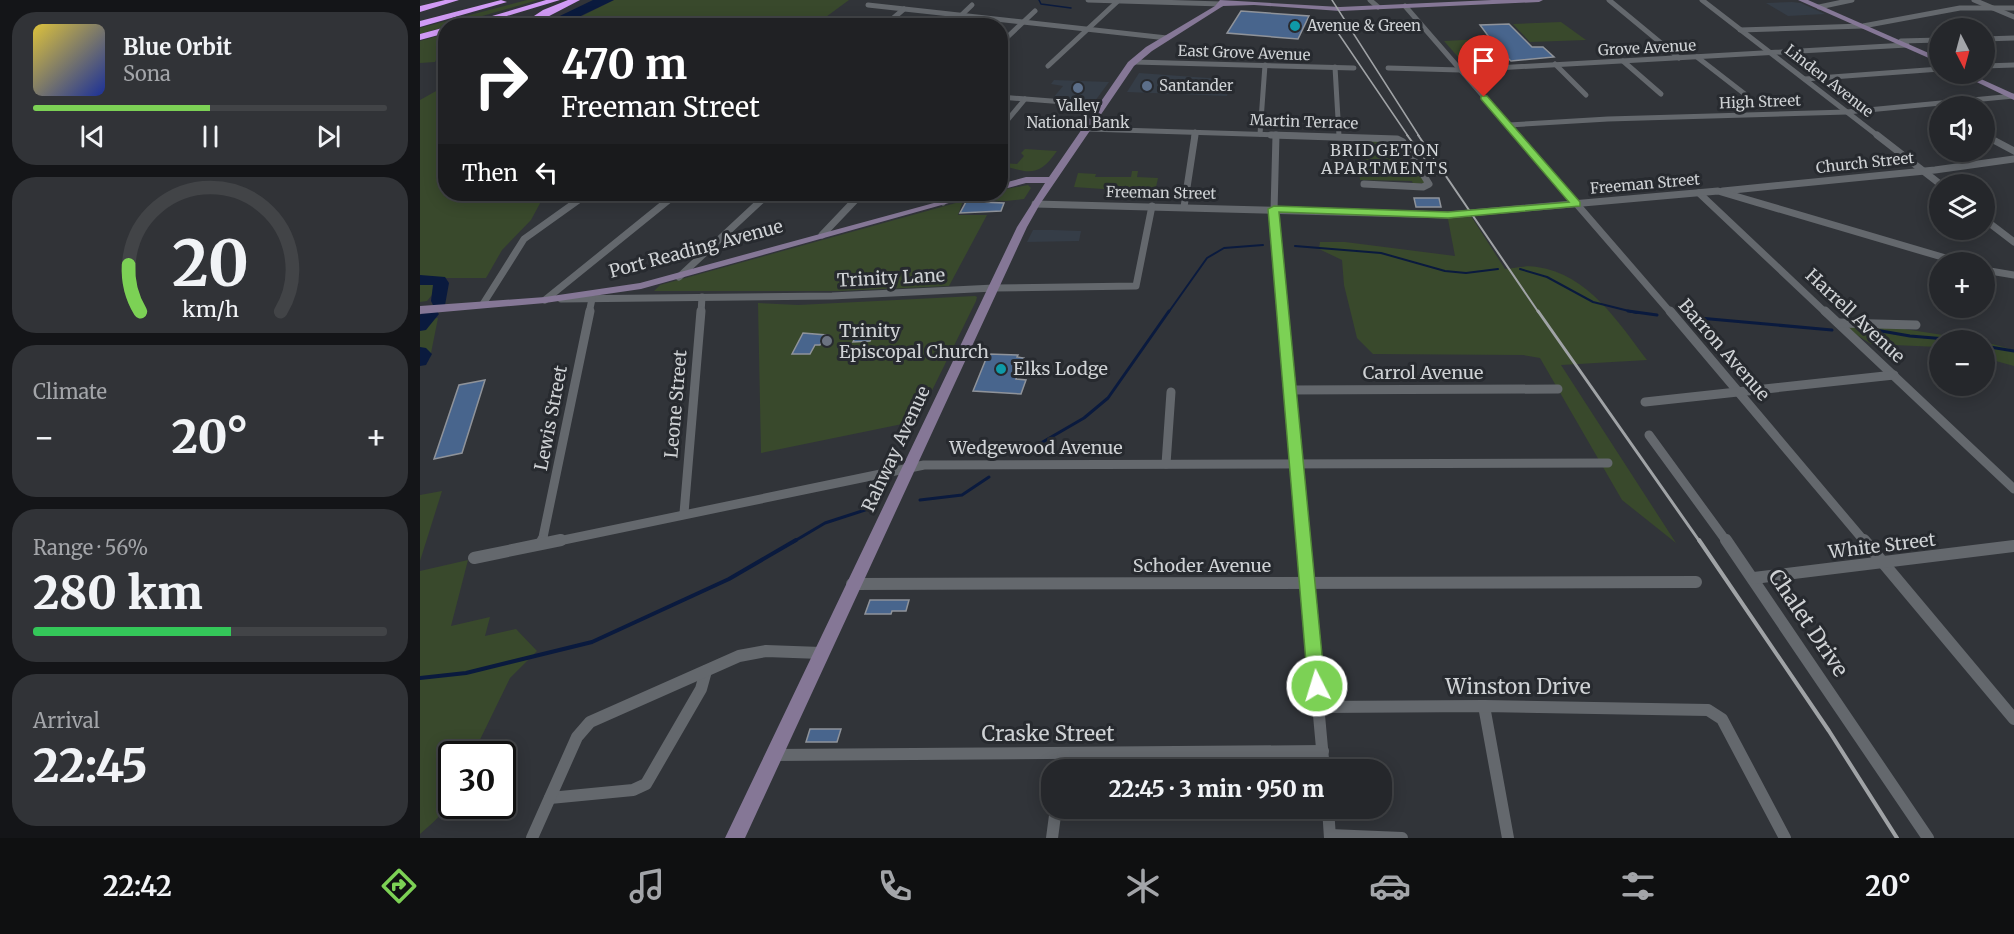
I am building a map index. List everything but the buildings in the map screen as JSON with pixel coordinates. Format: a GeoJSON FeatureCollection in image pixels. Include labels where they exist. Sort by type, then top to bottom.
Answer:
{"type":"FeatureCollection","features":[{"type":"Feature","properties":{"kind":"highway"},"geometry":{"type":"LineString","coordinates":[[420,3],[434,0]]}},
{"type":"Feature","properties":{"kind":"highway"},"geometry":{"type":"LineString","coordinates":[[420,9],[455,0]]}},
{"type":"Feature","properties":{"kind":"highway"},"geometry":{"type":"LineString","coordinates":[[420,18],[491,0]]}},
{"type":"Feature","properties":{"kind":"highway"},"geometry":{"type":"LineString","coordinates":[[443,18],[513,0]]}},
{"type":"Feature","properties":{"kind":"highway"},"geometry":{"type":"LineString","coordinates":[[511,18],[542,0]]}},
{"type":"Feature","properties":{"kind":"highway"},"geometry":{"type":"LineString","coordinates":[[491,18],[556,0]]}},
{"type":"Feature","properties":{"kind":"highway"},"geometry":{"type":"LineString","coordinates":[[536,18],[576,0]]}},
{"type":"Feature","properties":{"kind":"highway"},"geometry":{"type":"LineString","coordinates":[[420,24],[438,19]]}},
{"type":"Feature","properties":{"kind":"highway"},"geometry":{"type":"LineString","coordinates":[[420,37],[438,32]]}},
{"type":"Feature","properties":{"kind":"main road"},"geometry":{"type":"LineString","coordinates":[[1247,0],[1278,5]]}},
{"type":"Feature","properties":{"kind":"main road"},"geometry":{"type":"LineString","coordinates":[[1223,2],[1328,9],[1539,0]]}},
{"type":"Feature","properties":{"kind":"main road"},"geometry":{"type":"LineString","coordinates":[[1802,0],[1929,56]]}},
{"type":"Feature","properties":{"kind":"main road","name":"Rahway Avenue"},"geometry":{"type":"LineString","coordinates":[[735,838],[852,584],[1035,204],[1134,62],[1223,2]]}},
{"type":"Feature","properties":{"kind":"main road"},"geometry":{"type":"LineString","coordinates":[[1986,84],[2013,96]]}},
{"type":"Feature","properties":{"kind":"main road"},"geometry":{"type":"LineString","coordinates":[[1008,185],[1026,180],[1052,180]]}},
{"type":"Feature","properties":{"kind":"main road","name":"Port Reading Avenue"},"geometry":{"type":"LineString","coordinates":[[420,310],[545,300],[641,286],[679,277],[936,201]]}},
{"type":"Feature","properties":{"kind":"street"},"geometry":{"type":"LineString","coordinates":[[1088,0],[1223,2]]}},
{"type":"Feature","properties":{"kind":"street"},"geometry":{"type":"LineString","coordinates":[[1370,0],[1378,7]]}},
{"type":"Feature","properties":{"kind":"street"},"geometry":{"type":"LineString","coordinates":[[1609,0],[1679,58]]}},
{"type":"Feature","properties":{"kind":"street","name":"Linden Avenue"},"geometry":{"type":"LineString","coordinates":[[1702,0],[1929,176]]}},
{"type":"Feature","properties":{"kind":"street"},"geometry":{"type":"LineString","coordinates":[[1820,7],[1852,0]]}},
{"type":"Feature","properties":{"kind":"street"},"geometry":{"type":"LineString","coordinates":[[1974,0],[2014,16]]}},
{"type":"Feature","properties":{"kind":"street"},"geometry":{"type":"LineString","coordinates":[[1048,66],[1118,1]]}},
{"type":"Feature","properties":{"kind":"street"},"geometry":{"type":"LineString","coordinates":[[868,5],[987,18]]}},
{"type":"Feature","properties":{"kind":"street"},"geometry":{"type":"LineString","coordinates":[[958,18],[972,5]]}},
{"type":"Feature","properties":{"kind":"street","name":"Barron Avenue"},"geometry":{"type":"LineString","coordinates":[[1405,6],[1738,391],[2014,719]]}},
{"type":"Feature","properties":{"kind":"street"},"geometry":{"type":"LineString","coordinates":[[1740,30],[1863,26],[1960,8],[2014,8]]}},
{"type":"Feature","properties":{"kind":"street"},"geometry":{"type":"LineString","coordinates":[[893,18],[904,9]]}},
{"type":"Feature","properties":{"kind":"street"},"geometry":{"type":"LineString","coordinates":[[1008,36],[1035,11]]}},
{"type":"Feature","properties":{"kind":"street"},"geometry":{"type":"LineString","coordinates":[[1008,20],[1167,38]]}},
{"type":"Feature","properties":{"kind":"street"},"geometry":{"type":"LineString","coordinates":[[1995,39],[2014,38]]}},
{"type":"Feature","properties":{"kind":"street"},"geometry":{"type":"LineString","coordinates":[[1898,41],[1929,40]]}},
{"type":"Feature","properties":{"kind":"street","name":"Grove Avenue"},"geometry":{"type":"LineString","coordinates":[[1388,68],[1460,70],[1907,45]]}},
{"type":"Feature","properties":{"kind":"street"},"geometry":{"type":"LineString","coordinates":[[1697,57],[1746,95]]}},
{"type":"Feature","properties":{"kind":"street"},"geometry":{"type":"LineString","coordinates":[[1623,61],[1661,94]]}},
{"type":"Feature","properties":{"kind":"street","name":"East Grove Avenue"},"geometry":{"type":"LineString","coordinates":[[1134,62],[1354,68]]}},
{"type":"Feature","properties":{"kind":"street"},"geometry":{"type":"LineString","coordinates":[[1555,64],[1586,95]]}},
{"type":"Feature","properties":{"kind":"street"},"geometry":{"type":"LineString","coordinates":[[1260,134],[1265,65]]}},
{"type":"Feature","properties":{"kind":"street"},"geometry":{"type":"LineString","coordinates":[[1995,66],[2014,65]]}},
{"type":"Feature","properties":{"kind":"street"},"geometry":{"type":"LineString","coordinates":[[1335,67],[1339,136]]}},
{"type":"Feature","properties":{"kind":"street"},"geometry":{"type":"LineString","coordinates":[[1805,79],[1929,70]]}},
{"type":"Feature","properties":{"kind":"street","name":"High Street"},"geometry":{"type":"LineString","coordinates":[[1995,98],[2013,96]]}},
{"type":"Feature","properties":{"kind":"street"},"geometry":{"type":"LineString","coordinates":[[1008,98],[1103,105]]}},
{"type":"Feature","properties":{"kind":"street"},"geometry":{"type":"LineString","coordinates":[[1008,119],[1025,99]]}},
{"type":"Feature","properties":{"kind":"street","name":"High Street"},"geometry":{"type":"LineString","coordinates":[[1509,125],[1619,118],[1847,111],[1929,104]]}},
{"type":"Feature","properties":{"kind":"street","name":"Martin Terrace"},"geometry":{"type":"LineString","coordinates":[[1087,129],[1339,136],[1400,140],[1430,184],[1423,187],[1364,184]]}},
{"type":"Feature","properties":{"kind":"street"},"geometry":{"type":"LineString","coordinates":[[1184,207],[1195,132]]}},
{"type":"Feature","properties":{"kind":"street"},"geometry":{"type":"LineString","coordinates":[[1276,135],[1274,209],[1288,390],[1323,759]]}},
{"type":"Feature","properties":{"kind":"street"},"geometry":{"type":"LineString","coordinates":[[1995,141],[2014,151]]}},
{"type":"Feature","properties":{"kind":"street","name":"Church Street"},"geometry":{"type":"LineString","coordinates":[[1718,191],[1922,171],[2014,159]]}},
{"type":"Feature","properties":{"kind":"street","name":"Freeman Street"},"geometry":{"type":"LineString","coordinates":[[1035,204],[1448,215],[1718,191],[1929,253]]}},
{"type":"Feature","properties":{"kind":"street","name":"Harrell Avenue"},"geometry":{"type":"LineString","coordinates":[[1700,193],[2014,489]]}},
{"type":"Feature","properties":{"kind":"street"},"geometry":{"type":"LineString","coordinates":[[483,304],[524,238],[576,201]]}},
{"type":"Feature","properties":{"kind":"street"},"geometry":{"type":"LineString","coordinates":[[545,300],[667,201]]}},
{"type":"Feature","properties":{"kind":"street"},"geometry":{"type":"LineString","coordinates":[[679,277],[760,201]]}},
{"type":"Feature","properties":{"kind":"street"},"geometry":{"type":"LineString","coordinates":[[822,235],[854,201]]}},
{"type":"Feature","properties":{"kind":"street","name":"Trinity Lane"},"geometry":{"type":"LineString","coordinates":[[545,300],[832,296],[994,288],[1136,286],[1152,206]]}},
{"type":"Feature","properties":{"kind":"street"},"geometry":{"type":"LineString","coordinates":[[1995,227],[2014,242]]}},
{"type":"Feature","properties":{"kind":"street"},"geometry":{"type":"LineString","coordinates":[[1995,272],[2014,275]]}},
{"type":"Feature","properties":{"kind":"street"},"geometry":{"type":"LineString","coordinates":[[641,286],[647,298]]}},
{"type":"Feature","properties":{"kind":"street","name":"Leone Street"},"geometry":{"type":"LineString","coordinates":[[684,513],[702,297]]}},
{"type":"Feature","properties":{"kind":"street","name":"Lewis Street"},"geometry":{"type":"LineString","coordinates":[[543,543],[592,299]]}},
{"type":"Feature","properties":{"kind":"street"},"geometry":{"type":"LineString","coordinates":[[1838,323],[1916,325]]}},
{"type":"Feature","properties":{"kind":"street"},"geometry":{"type":"LineString","coordinates":[[1645,402],[1894,375]]}},
{"type":"Feature","properties":{"kind":"street","name":"Carrol Avenue"},"geometry":{"type":"LineString","coordinates":[[1288,390],[1558,389]]}},
{"type":"Feature","properties":{"kind":"street"},"geometry":{"type":"LineString","coordinates":[[1166,464],[1171,392]]}},
{"type":"Feature","properties":{"kind":"street","name":"Chalet Drive"},"geometry":{"type":"LineString","coordinates":[[1649,435],[1754,578],[1928,838]]}},
{"type":"Feature","properties":{"kind":"street","name":"Wedgewood Avenue"},"geometry":{"type":"LineString","coordinates":[[474,558],[910,466],[1608,463]]}},
{"type":"Feature","properties":{"kind":"street","name":"White Street"},"geometry":{"type":"LineString","coordinates":[[1754,578],[2014,546]]}},
{"type":"Feature","properties":{"kind":"street","name":"Schoder Avenue"},"geometry":{"type":"LineString","coordinates":[[852,584],[1696,582]]}},
{"type":"Feature","properties":{"kind":"street"},"geometry":{"type":"LineString","coordinates":[[532,838],[577,737],[590,722],[739,656],[757,651],[821,653]]}},
{"type":"Feature","properties":{"kind":"street"},"geometry":{"type":"LineString","coordinates":[[550,798],[633,790],[646,784],[701,689],[706,671]]}},
{"type":"Feature","properties":{"kind":"street"},"geometry":{"type":"LineString","coordinates":[[1484,706],[1508,838]]}},
{"type":"Feature","properties":{"kind":"street","name":"Winston Drive"},"geometry":{"type":"LineString","coordinates":[[1318,707],[1484,706],[1700,709],[1717,714],[1726,726],[1785,838]]}},
{"type":"Feature","properties":{"kind":"street","name":"Craske Street"},"geometry":{"type":"LineString","coordinates":[[774,755],[1323,751]]}},
{"type":"Feature","properties":{"kind":"street"},"geometry":{"type":"LineString","coordinates":[[1063,759],[1064,753]]}},
{"type":"Feature","properties":{"kind":"street"},"geometry":{"type":"LineString","coordinates":[[1052,838],[1055,819]]}},
{"type":"Feature","properties":{"kind":"street"},"geometry":{"type":"LineString","coordinates":[[1329,819],[1330,836],[1402,838]]}},
{"type":"Feature","properties":{"kind":"shaded area"},"geometry":{"type":"Polygon","coordinates":[[[1766,3],[1801,3],[1825,14],[1788,16],[1766,3]]]}},
{"type":"Feature","properties":{"kind":"shaded area"},"geometry":{"type":"Polygon","coordinates":[[[1139,73],[1222,79],[1221,82],[1230,83],[1227,96],[1127,92],[1139,73]]]}},
{"type":"Feature","properties":{"kind":"shaded area"},"geometry":{"type":"Polygon","coordinates":[[[1054,80],[1109,82],[1095,101],[1053,98],[1063,86],[1051,84],[1054,80]]]}},
{"type":"Feature","properties":{"kind":"shaded area"},"geometry":{"type":"Polygon","coordinates":[[[1033,230],[1081,231],[1079,241],[1027,242],[1033,230]]]}},
{"type":"Feature","properties":{"kind":"green space"},"geometry":{"type":"Polygon","coordinates":[[[527,0],[538,0],[476,18],[458,18],[527,0]]]}},
{"type":"Feature","properties":{"kind":"green space"},"geometry":{"type":"Polygon","coordinates":[[[614,0],[849,0],[825,18],[578,18],[614,0]]]}},
{"type":"Feature","properties":{"kind":"green space"},"geometry":{"type":"Polygon","coordinates":[[[1561,22],[1586,40],[1530,42],[1513,24],[1561,22]]]}},
{"type":"Feature","properties":{"kind":"green space"},"geometry":{"type":"Polygon","coordinates":[[[438,23],[438,29],[420,34],[420,28],[438,23]]]}},
{"type":"Feature","properties":{"kind":"green space"},"geometry":{"type":"Polygon","coordinates":[[[438,36],[438,58],[435,62],[420,63],[420,41],[438,36]]]}},
{"type":"Feature","properties":{"kind":"green space"},"geometry":{"type":"Polygon","coordinates":[[[1484,39],[1486,41],[1469,42],[1480,54],[1497,53],[1507,64],[1466,66],[1444,41],[1484,39]]]}},
{"type":"Feature","properties":{"kind":"green space"},"geometry":{"type":"Polygon","coordinates":[[[438,90],[438,201],[541,201],[531,220],[502,250],[486,278],[446,278],[427,301],[420,302],[420,100],[438,90]]]}},
{"type":"Feature","properties":{"kind":"green space"},"geometry":{"type":"Polygon","coordinates":[[[1355,140],[1399,142],[1410,159],[1404,160],[1411,170],[1417,170],[1426,183],[1360,180],[1355,140]]]}},
{"type":"Feature","properties":{"kind":"green space"},"geometry":{"type":"Polygon","coordinates":[[[1025,149],[1057,151],[1044,166],[1032,171],[1008,167],[1008,163],[1017,164],[1024,156],[1021,153],[1025,149]]]}},
{"type":"Feature","properties":{"kind":"green space"},"geometry":{"type":"Polygon","coordinates":[[[1132,171],[1138,171],[1137,177],[1158,178],[1155,192],[1145,191],[1143,198],[1129,198],[1131,188],[1119,188],[1118,190],[1074,187],[1078,173],[1096,174],[1095,177],[1131,177],[1132,171]]]}},
{"type":"Feature","properties":{"kind":"green space"},"geometry":{"type":"Polygon","coordinates":[[[1028,185],[1031,188],[1024,199],[1008,201],[1008,189],[1028,185]]]}},
{"type":"Feature","properties":{"kind":"green space"},"geometry":{"type":"Polygon","coordinates":[[[963,201],[958,215],[987,215],[949,286],[839,291],[654,291],[660,285],[963,201]]]}},
{"type":"Feature","properties":{"kind":"green space"},"geometry":{"type":"Polygon","coordinates":[[[1469,213],[1505,269],[1537,267],[1555,271],[1572,279],[1601,302],[1647,360],[1561,365],[1676,543],[1622,500],[1540,358],[1523,355],[1373,354],[1357,338],[1344,285],[1342,260],[1319,249],[1320,242],[1345,242],[1455,256],[1447,214],[1469,213]]]}},
{"type":"Feature","properties":{"kind":"green space"},"geometry":{"type":"Polygon","coordinates":[[[975,296],[976,301],[917,421],[761,453],[758,303],[798,305],[975,296]]]}},
{"type":"Feature","properties":{"kind":"green space"},"geometry":{"type":"Polygon","coordinates":[[[438,318],[430,358],[420,365],[420,320],[438,318]]]}},
{"type":"Feature","properties":{"kind":"green space"},"geometry":{"type":"Polygon","coordinates":[[[1872,324],[1929,333],[1929,347],[1871,344],[1844,327],[1872,324]]]}},
{"type":"Feature","properties":{"kind":"green space"},"geometry":{"type":"Polygon","coordinates":[[[1995,345],[2014,350],[2014,366],[1995,361],[1995,345]]]}},
{"type":"Feature","properties":{"kind":"green space"},"geometry":{"type":"Polygon","coordinates":[[[442,491],[420,561],[420,495],[442,491]]]}},
{"type":"Feature","properties":{"kind":"green space"},"geometry":{"type":"Polygon","coordinates":[[[468,560],[451,626],[490,617],[485,636],[516,629],[537,651],[510,678],[479,741],[438,741],[438,818],[420,834],[420,571],[468,560]]]}},
{"type":"Feature","properties":{"kind":"water"},"geometry":{"type":"Polygon","coordinates":[[[593,0],[614,0],[577,18],[556,18],[593,0]]]}},
{"type":"Feature","properties":{"kind":"waterway"},"geometry":{"type":"LineString","coordinates":[[1039,0],[1041,4],[1071,8]]}},
{"type":"Feature","properties":{"kind":"waterway"},"geometry":{"type":"LineString","coordinates":[[1168,313],[1207,258],[1224,248],[1263,245]]}},
{"type":"Feature","properties":{"kind":"waterway"},"geometry":{"type":"LineString","coordinates":[[1295,246],[1381,253],[1445,271],[1466,273],[1498,269]]}},
{"type":"Feature","properties":{"kind":"waterway"},"geometry":{"type":"LineString","coordinates":[[1520,269],[1547,277],[1593,302],[1630,311]]}},
{"type":"Feature","properties":{"kind":"waterway"},"geometry":{"type":"LineString","coordinates":[[420,280],[439,280],[441,283],[439,301]]}},
{"type":"Feature","properties":{"kind":"waterway"},"geometry":{"type":"LineString","coordinates":[[1022,454],[1084,418],[1108,398],[1169,311]]}},
{"type":"Feature","properties":{"kind":"waterway"},"geometry":{"type":"LineString","coordinates":[[1630,311],[1657,315]]}},
{"type":"Feature","properties":{"kind":"waterway"},"geometry":{"type":"LineString","coordinates":[[1630,311],[1637,313]]}},
{"type":"Feature","properties":{"kind":"waterway"},"geometry":{"type":"LineString","coordinates":[[420,326],[430,314]]}},
{"type":"Feature","properties":{"kind":"waterway"},"geometry":{"type":"LineString","coordinates":[[1688,317],[1832,330]]}},
{"type":"Feature","properties":{"kind":"waterway"},"geometry":{"type":"LineString","coordinates":[[1864,328],[1929,338]]}},
{"type":"Feature","properties":{"kind":"waterway"},"geometry":{"type":"LineString","coordinates":[[1995,348],[2014,351]]}},
{"type":"Feature","properties":{"kind":"waterway"},"geometry":{"type":"LineString","coordinates":[[420,352],[423,354],[420,361]]}},
{"type":"Feature","properties":{"kind":"waterway"},"geometry":{"type":"LineString","coordinates":[[920,500],[962,495],[989,477]]}},
{"type":"Feature","properties":{"kind":"waterway"},"geometry":{"type":"LineString","coordinates":[[793,542],[825,523],[868,509]]}},
{"type":"Feature","properties":{"kind":"waterway"},"geometry":{"type":"LineString","coordinates":[[420,678],[466,673],[592,642],[729,579],[796,540]]}},
{"type":"Feature","properties":{"kind":"railway"},"geometry":{"type":"LineString","coordinates":[[1332,0],[1419,136]]}},
{"type":"Feature","properties":{"kind":"railway"},"geometry":{"type":"LineString","coordinates":[[1332,24],[1408,136]]}},
{"type":"Feature","properties":{"kind":"railway"},"geometry":{"type":"LineString","coordinates":[[1407,135],[1437,175]]}},
{"type":"Feature","properties":{"kind":"railway"},"geometry":{"type":"LineString","coordinates":[[1418,135],[1539,313]]}},
{"type":"Feature","properties":{"kind":"railway"},"geometry":{"type":"LineString","coordinates":[[1538,311],[1700,542]]}},
{"type":"Feature","properties":{"kind":"railway"},"geometry":{"type":"LineString","coordinates":[[1699,540],[1829,731],[1897,838]]}},
{"type":"Feature","properties":{"kind":"place","name":"Avenue & Green"},"geometry":{"type":"Point","coordinates":[1295,26]}},
{"type":"Feature","properties":{"kind":"place","name":"Santander"},"geometry":{"type":"Point","coordinates":[1147,86]}},
{"type":"Feature","properties":{"kind":"place","name":"Valley National Bank"},"geometry":{"type":"Point","coordinates":[1078,88]}},
{"type":"Feature","properties":{"kind":"place","name":"Trinity Episcopal Church"},"geometry":{"type":"Point","coordinates":[827,341]}},
{"type":"Feature","properties":{"kind":"place","name":"Elks Lodge"},"geometry":{"type":"Point","coordinates":[1001,369]}},
{"type":"Feature","properties":{"kind":"district","name":"BRIDGETON APARTMENTS"},"geometry":{"type":"Point","coordinates":[1385,159]}},
{"type":"Feature","properties":{"kind":"route"},"geometry":{"type":"LineString","coordinates":[[1317,686],[1288,390],[1274,209],[1448,215],[1576,204],[1484,97]]}}]}
